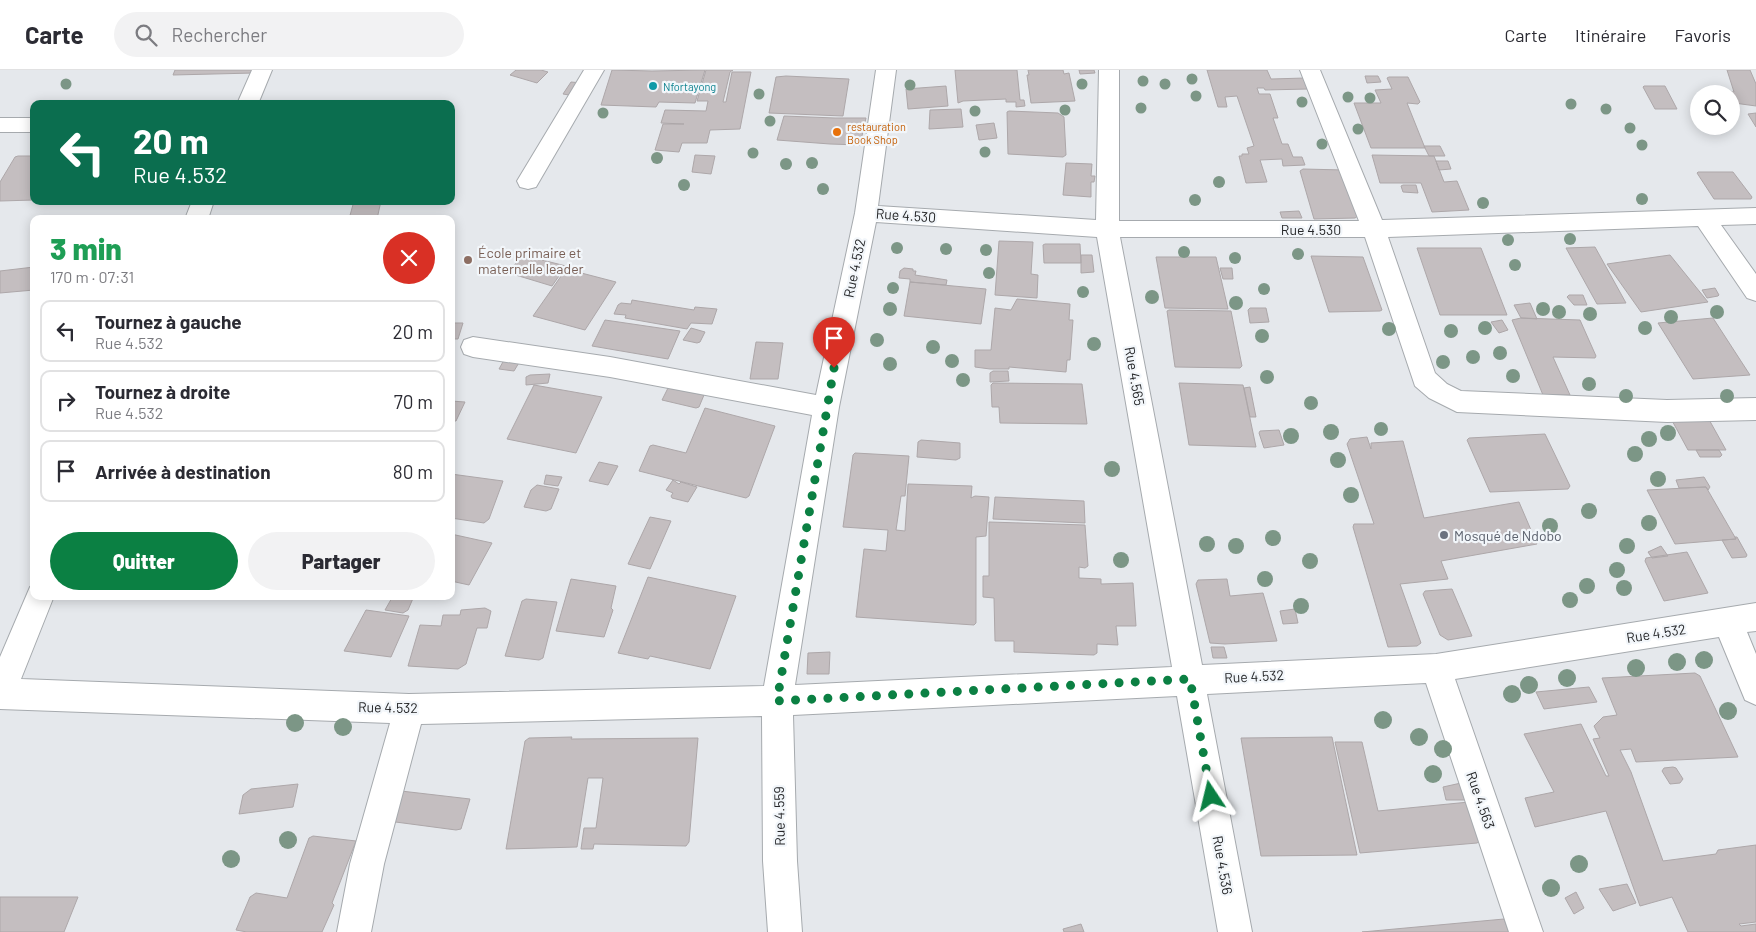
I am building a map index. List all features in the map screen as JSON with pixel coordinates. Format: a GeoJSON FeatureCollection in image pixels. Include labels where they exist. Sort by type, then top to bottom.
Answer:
{"type":"FeatureCollection","features":[{"type":"Feature","properties":{"kind":"street"},"geometry":{"type":"LineString","coordinates":[[249,100],[262,70]]}},
{"type":"Feature","properties":{"kind":"street"},"geometry":{"type":"LineString","coordinates":[[528,181],[594,70]]}},
{"type":"Feature","properties":{"kind":"street","name":"Rue 4.532"},"geometry":{"type":"LineString","coordinates":[[777,701],[826,407],[866,213],[886,70]]}},
{"type":"Feature","properties":{"kind":"street","name":"Rue 4.565"},"geometry":{"type":"LineString","coordinates":[[1109,70],[1108,229],[1190,679]]}},
{"type":"Feature","properties":{"kind":"street"},"geometry":{"type":"LineString","coordinates":[[1310,70],[1374,229],[1424,379],[1438,391],[1456,401],[1668,411],[1756,409]]}},
{"type":"Feature","properties":{"kind":"street"},"geometry":{"type":"LineString","coordinates":[[0,125],[30,125]]}},
{"type":"Feature","properties":{"kind":"street","name":"Rue 4.530"},"geometry":{"type":"LineString","coordinates":[[866,213],[1108,229],[1374,229],[1756,216]]}},
{"type":"Feature","properties":{"kind":"street"},"geometry":{"type":"LineString","coordinates":[[1704,218],[1756,292]]}},
{"type":"Feature","properties":{"kind":"street"},"geometry":{"type":"LineString","coordinates":[[473,347],[610,367],[826,407]]}},
{"type":"Feature","properties":{"kind":"street"},"geometry":{"type":"LineString","coordinates":[[0,693],[38,600]]}},
{"type":"Feature","properties":{"kind":"street"},"geometry":{"type":"LineString","coordinates":[[1742,619],[1756,690]]}},
{"type":"Feature","properties":{"kind":"street","name":"Rue 4.532"},"geometry":{"type":"LineString","coordinates":[[0,693],[409,709],[777,701],[1436,668],[1742,619]]}},
{"type":"Feature","properties":{"kind":"street","name":"Rue 4.563"},"geometry":{"type":"LineString","coordinates":[[1436,668],[1526,932]]}},
{"type":"Feature","properties":{"kind":"street","name":"Rue 4.536"},"geometry":{"type":"LineString","coordinates":[[1190,679],[1235,932]]}},
{"type":"Feature","properties":{"kind":"street","name":"Rue 4.559"},"geometry":{"type":"LineString","coordinates":[[777,701],[780,861],[785,932]]}},
{"type":"Feature","properties":{"kind":"street"},"geometry":{"type":"LineString","coordinates":[[354,932],[367,864],[409,709]]}},
{"type":"Feature","properties":{"kind":"building"},"geometry":{"type":"Polygon","coordinates":[[[175,70],[255,70],[254,73],[173,75],[175,70]]]}},
{"type":"Feature","properties":{"kind":"building"},"geometry":{"type":"Polygon","coordinates":[[[516,70],[541,70],[548,72],[537,83],[510,75],[516,70]]]}},
{"type":"Feature","properties":{"kind":"building","name":"Nfortayong"},"geometry":{"type":"Polygon","coordinates":[[[612,70],[705,70],[695,103],[659,102],[656,107],[601,105],[612,70]]]}},
{"type":"Feature","properties":{"kind":"building"},"geometry":{"type":"Polygon","coordinates":[[[706,70],[733,70],[730,72],[723,102],[726,102],[732,72],[751,72],[740,129],[710,130],[707,143],[682,143],[679,152],[655,150],[663,124],[684,124],[661,123],[665,110],[706,111],[708,101],[697,101],[706,70]]]}},
{"type":"Feature","properties":{"kind":"building"},"geometry":{"type":"Polygon","coordinates":[[[955,70],[1017,70],[1020,100],[1024,100],[1025,106],[1016,107],[1016,102],[1006,102],[1006,99],[963,101],[958,103],[955,70]]]}},
{"type":"Feature","properties":{"kind":"building"},"geometry":{"type":"Polygon","coordinates":[[[1028,70],[1063,70],[1064,74],[1069,73],[1075,101],[1031,103],[1028,70]]]}},
{"type":"Feature","properties":{"kind":"building"},"geometry":{"type":"Polygon","coordinates":[[[1079,70],[1094,70],[1095,73],[1080,74],[1079,70]]]}},
{"type":"Feature","properties":{"kind":"building"},"geometry":{"type":"Polygon","coordinates":[[[1207,70],[1267,70],[1271,79],[1305,78],[1308,89],[1265,90],[1264,88],[1257,88],[1259,94],[1270,94],[1278,118],[1273,118],[1282,144],[1288,144],[1293,157],[1302,157],[1305,165],[1283,166],[1282,159],[1260,160],[1267,182],[1246,183],[1239,156],[1249,154],[1247,148],[1254,146],[1237,96],[1225,97],[1227,107],[1218,107],[1207,70]]]}},
{"type":"Feature","properties":{"kind":"building"},"geometry":{"type":"Polygon","coordinates":[[[1727,70],[1750,70],[1756,84],[1756,106],[1740,104],[1740,85],[1732,85],[1727,70]]]}},
{"type":"Feature","properties":{"kind":"building"},"geometry":{"type":"Polygon","coordinates":[[[1365,76],[1378,76],[1381,82],[1367,83],[1365,76]]]}},
{"type":"Feature","properties":{"kind":"building"},"geometry":{"type":"Polygon","coordinates":[[[776,77],[849,79],[843,116],[769,113],[776,77]]]}},
{"type":"Feature","properties":{"kind":"building"},"geometry":{"type":"Polygon","coordinates":[[[1408,77],[1420,102],[1418,104],[1407,103],[1425,148],[1371,148],[1354,103],[1381,103],[1375,90],[1392,89],[1387,78],[1408,77]]]}},
{"type":"Feature","properties":{"kind":"building"},"geometry":{"type":"Polygon","coordinates":[[[571,82],[582,83],[575,96],[563,94],[571,82]]]}},
{"type":"Feature","properties":{"kind":"building"},"geometry":{"type":"Polygon","coordinates":[[[946,86],[948,106],[908,109],[906,89],[946,86]]]}},
{"type":"Feature","properties":{"kind":"building"},"geometry":{"type":"Polygon","coordinates":[[[1644,86],[1665,86],[1677,109],[1655,109],[1644,86]]]}},
{"type":"Feature","properties":{"kind":"building"},"geometry":{"type":"Polygon","coordinates":[[[961,109],[963,127],[929,129],[930,110],[961,109]]]}},
{"type":"Feature","properties":{"kind":"building"},"geometry":{"type":"Polygon","coordinates":[[[1007,112],[1058,113],[1064,117],[1066,155],[1063,157],[1008,154],[1007,112]]]}},
{"type":"Feature","properties":{"kind":"building"},"geometry":{"type":"Polygon","coordinates":[[[1756,113],[1756,127],[1748,114],[1756,113]]]}},
{"type":"Feature","properties":{"kind":"building"},"geometry":{"type":"Polygon","coordinates":[[[784,116],[866,118],[860,145],[777,140],[784,116]]]}},
{"type":"Feature","properties":{"kind":"building"},"geometry":{"type":"Polygon","coordinates":[[[994,123],[997,138],[979,140],[976,125],[994,123]]]}},
{"type":"Feature","properties":{"kind":"building"},"geometry":{"type":"Polygon","coordinates":[[[1424,146],[1440,146],[1445,156],[1429,156],[1424,146]]]}},
{"type":"Feature","properties":{"kind":"building"},"geometry":{"type":"Polygon","coordinates":[[[695,155],[715,156],[711,174],[692,172],[695,155]]]}},
{"type":"Feature","properties":{"kind":"building"},"geometry":{"type":"Polygon","coordinates":[[[1372,155],[1434,156],[1444,182],[1457,181],[1469,210],[1432,212],[1421,183],[1380,183],[1372,155]]]}},
{"type":"Feature","properties":{"kind":"building"},"geometry":{"type":"Polygon","coordinates":[[[30,156],[30,200],[0,201],[0,182],[15,157],[30,156]]]}},
{"type":"Feature","properties":{"kind":"building"},"geometry":{"type":"Polygon","coordinates":[[[1436,161],[1448,161],[1451,169],[1439,170],[1436,161]]]}},
{"type":"Feature","properties":{"kind":"building"},"geometry":{"type":"Polygon","coordinates":[[[1066,163],[1092,164],[1091,176],[1095,176],[1094,182],[1091,182],[1091,197],[1063,195],[1066,163]]]}},
{"type":"Feature","properties":{"kind":"building"},"geometry":{"type":"Polygon","coordinates":[[[1303,169],[1344,170],[1358,216],[1355,218],[1314,219],[1300,171],[1303,169]]]}},
{"type":"Feature","properties":{"kind":"building"},"geometry":{"type":"Polygon","coordinates":[[[1698,172],[1733,172],[1752,197],[1751,199],[1714,199],[1698,172]]]}},
{"type":"Feature","properties":{"kind":"building"},"geometry":{"type":"Polygon","coordinates":[[[1416,185],[1418,193],[1403,192],[1401,186],[1416,185]]]}},
{"type":"Feature","properties":{"kind":"building"},"geometry":{"type":"Polygon","coordinates":[[[353,205],[380,205],[378,215],[350,215],[353,205]]]}},
{"type":"Feature","properties":{"kind":"building"},"geometry":{"type":"Polygon","coordinates":[[[1299,211],[1302,218],[1282,218],[1280,212],[1299,211]]]}},
{"type":"Feature","properties":{"kind":"building"},"geometry":{"type":"Polygon","coordinates":[[[999,241],[1033,242],[1031,274],[1038,275],[1037,298],[995,295],[999,241]]]}},
{"type":"Feature","properties":{"kind":"building"},"geometry":{"type":"Polygon","coordinates":[[[1080,244],[1081,263],[1044,263],[1043,245],[1080,244]]]}},
{"type":"Feature","properties":{"kind":"building"},"geometry":{"type":"Polygon","coordinates":[[[1595,247],[1626,303],[1597,304],[1566,248],[1595,247]]]}},
{"type":"Feature","properties":{"kind":"building"},"geometry":{"type":"Polygon","coordinates":[[[1417,248],[1481,248],[1507,315],[1440,315],[1417,248]]]}},
{"type":"Feature","properties":{"kind":"building"},"geometry":{"type":"Polygon","coordinates":[[[522,255],[566,266],[552,286],[509,273],[522,255]]]}},
{"type":"Feature","properties":{"kind":"building"},"geometry":{"type":"Polygon","coordinates":[[[1081,255],[1092,255],[1094,272],[1081,273],[1081,255]]]}},
{"type":"Feature","properties":{"kind":"building"},"geometry":{"type":"Polygon","coordinates":[[[1670,255],[1708,302],[1641,312],[1607,264],[1670,255]]]}},
{"type":"Feature","properties":{"kind":"building"},"geometry":{"type":"Polygon","coordinates":[[[1311,256],[1363,257],[1382,310],[1329,312],[1311,256]]]}},
{"type":"Feature","properties":{"kind":"building"},"geometry":{"type":"Polygon","coordinates":[[[1156,257],[1216,257],[1228,309],[1165,308],[1156,257]]]}},
{"type":"Feature","properties":{"kind":"building"},"geometry":{"type":"Polygon","coordinates":[[[30,267],[30,290],[0,293],[0,271],[30,267]]]}},
{"type":"Feature","properties":{"kind":"building"},"geometry":{"type":"Polygon","coordinates":[[[904,268],[913,269],[913,271],[916,271],[915,275],[947,280],[946,285],[910,282],[910,279],[899,278],[900,271],[904,268]]]}},
{"type":"Feature","properties":{"kind":"building"},"geometry":{"type":"Polygon","coordinates":[[[1220,268],[1232,268],[1233,279],[1223,279],[1220,268]]]}},
{"type":"Feature","properties":{"kind":"building"},"geometry":{"type":"Polygon","coordinates":[[[566,269],[616,282],[585,330],[533,316],[566,269]]]}},
{"type":"Feature","properties":{"kind":"building"},"geometry":{"type":"Polygon","coordinates":[[[910,282],[986,289],[981,324],[904,316],[910,282]]]}},
{"type":"Feature","properties":{"kind":"building"},"geometry":{"type":"Polygon","coordinates":[[[1715,288],[1719,295],[1707,298],[1702,290],[1715,288]]]}},
{"type":"Feature","properties":{"kind":"building"},"geometry":{"type":"Polygon","coordinates":[[[1569,295],[1583,295],[1587,305],[1574,305],[1567,297],[1569,295]]]}},
{"type":"Feature","properties":{"kind":"building"},"geometry":{"type":"Polygon","coordinates":[[[1017,299],[1070,304],[1069,320],[1073,320],[1070,360],[1067,360],[1066,372],[1009,367],[1009,369],[990,369],[975,367],[975,350],[991,350],[995,308],[1011,310],[1017,299]]]}},
{"type":"Feature","properties":{"kind":"building"},"geometry":{"type":"Polygon","coordinates":[[[632,300],[694,310],[695,307],[717,309],[712,324],[691,323],[687,329],[625,318],[626,315],[614,314],[618,305],[621,303],[631,304],[632,300]]]}},
{"type":"Feature","properties":{"kind":"building"},"geometry":{"type":"Polygon","coordinates":[[[1530,303],[1537,319],[1521,318],[1514,305],[1530,303]]]}},
{"type":"Feature","properties":{"kind":"building"},"geometry":{"type":"Polygon","coordinates":[[[1250,308],[1266,308],[1269,322],[1250,323],[1248,310],[1250,308]]]}},
{"type":"Feature","properties":{"kind":"building"},"geometry":{"type":"Polygon","coordinates":[[[1167,311],[1231,311],[1242,366],[1240,368],[1175,367],[1167,311]]]}},
{"type":"Feature","properties":{"kind":"building"},"geometry":{"type":"Polygon","coordinates":[[[1521,318],[1580,320],[1596,356],[1595,358],[1553,357],[1570,395],[1543,395],[1512,320],[1521,318]]]}},
{"type":"Feature","properties":{"kind":"building"},"geometry":{"type":"Polygon","coordinates":[[[1713,318],[1750,375],[1693,379],[1658,323],[1713,318]]]}},
{"type":"Feature","properties":{"kind":"building"},"geometry":{"type":"Polygon","coordinates":[[[605,320],[680,331],[668,359],[592,346],[605,320]]]}},
{"type":"Feature","properties":{"kind":"building"},"geometry":{"type":"Polygon","coordinates":[[[1502,320],[1508,330],[1499,333],[1491,322],[1502,320]]]}},
{"type":"Feature","properties":{"kind":"building"},"geometry":{"type":"Polygon","coordinates":[[[455,323],[463,323],[458,339],[455,339],[455,323]]]}},
{"type":"Feature","properties":{"kind":"building"},"geometry":{"type":"Polygon","coordinates":[[[691,328],[705,332],[700,342],[683,340],[691,328]]]}},
{"type":"Feature","properties":{"kind":"building"},"geometry":{"type":"Polygon","coordinates":[[[756,342],[783,343],[778,379],[750,379],[756,342]]]}},
{"type":"Feature","properties":{"kind":"building"},"geometry":{"type":"Polygon","coordinates":[[[504,360],[520,361],[514,371],[499,369],[504,360]]]}},
{"type":"Feature","properties":{"kind":"building"},"geometry":{"type":"Polygon","coordinates":[[[993,371],[1008,371],[1009,381],[990,382],[990,373],[993,371]]]}},
{"type":"Feature","properties":{"kind":"building"},"geometry":{"type":"Polygon","coordinates":[[[550,374],[548,383],[526,385],[526,377],[530,375],[550,374]]]}},
{"type":"Feature","properties":{"kind":"building"},"geometry":{"type":"Polygon","coordinates":[[[993,383],[1082,384],[1087,424],[1000,423],[999,407],[992,407],[991,385],[993,383]]]}},
{"type":"Feature","properties":{"kind":"building"},"geometry":{"type":"Polygon","coordinates":[[[1179,383],[1243,385],[1256,447],[1189,445],[1179,383]]]}},
{"type":"Feature","properties":{"kind":"building"},"geometry":{"type":"Polygon","coordinates":[[[534,385],[602,397],[576,453],[507,439],[534,385]]]}},
{"type":"Feature","properties":{"kind":"building"},"geometry":{"type":"Polygon","coordinates":[[[1250,387],[1256,417],[1250,417],[1244,388],[1250,387]]]}},
{"type":"Feature","properties":{"kind":"building"},"geometry":{"type":"Polygon","coordinates":[[[668,388],[704,395],[699,407],[696,408],[662,400],[668,388]]]}},
{"type":"Feature","properties":{"kind":"building"},"geometry":{"type":"Polygon","coordinates":[[[455,401],[465,402],[456,421],[455,401]]]}},
{"type":"Feature","properties":{"kind":"building"},"geometry":{"type":"Polygon","coordinates":[[[705,408],[775,426],[749,496],[746,498],[639,471],[650,446],[653,445],[686,453],[705,408]]]}},
{"type":"Feature","properties":{"kind":"building"},"geometry":{"type":"Polygon","coordinates":[[[1669,415],[1707,416],[1726,450],[1688,450],[1669,415]]]}},
{"type":"Feature","properties":{"kind":"building"},"geometry":{"type":"Polygon","coordinates":[[[1279,430],[1284,445],[1264,448],[1260,431],[1279,430]]]}},
{"type":"Feature","properties":{"kind":"building"},"geometry":{"type":"Polygon","coordinates":[[[1545,434],[1570,486],[1568,489],[1490,492],[1467,440],[1469,438],[1545,434]]]}},
{"type":"Feature","properties":{"kind":"building","name":"Mosqué de Ndobo"},"geometry":{"type":"Polygon","coordinates":[[[1367,437],[1371,449],[1371,443],[1403,441],[1424,518],[1519,502],[1537,544],[1441,561],[1448,579],[1400,584],[1421,643],[1417,646],[1388,647],[1353,527],[1354,524],[1374,524],[1347,444],[1350,439],[1367,437]]]}},
{"type":"Feature","properties":{"kind":"building"},"geometry":{"type":"Polygon","coordinates":[[[921,440],[960,443],[960,458],[956,460],[917,457],[918,442],[921,440]]]}},
{"type":"Feature","properties":{"kind":"building"},"geometry":{"type":"Polygon","coordinates":[[[1696,450],[1719,450],[1722,455],[1720,457],[1700,457],[1696,450]]]}},
{"type":"Feature","properties":{"kind":"building"},"geometry":{"type":"Polygon","coordinates":[[[855,453],[909,456],[905,496],[901,496],[896,530],[905,531],[908,484],[972,486],[971,498],[975,496],[989,497],[986,536],[976,537],[976,623],[974,625],[856,617],[864,549],[886,551],[888,530],[843,527],[853,455],[855,453]]]}},
{"type":"Feature","properties":{"kind":"building"},"geometry":{"type":"Polygon","coordinates":[[[599,462],[618,466],[608,485],[589,481],[599,462]]]}},
{"type":"Feature","properties":{"kind":"building"},"geometry":{"type":"Polygon","coordinates":[[[455,475],[503,481],[489,519],[484,523],[455,519],[455,475]]]}},
{"type":"Feature","properties":{"kind":"building"},"geometry":{"type":"Polygon","coordinates":[[[546,475],[562,477],[558,486],[544,484],[546,475]]]}},
{"type":"Feature","properties":{"kind":"building"},"geometry":{"type":"Polygon","coordinates":[[[1704,477],[1710,487],[1708,490],[1706,487],[1679,488],[1676,480],[1704,477]]]}},
{"type":"Feature","properties":{"kind":"building"},"geometry":{"type":"Polygon","coordinates":[[[673,480],[679,484],[681,482],[697,487],[688,502],[672,498],[673,493],[666,490],[673,480]]]}},
{"type":"Feature","properties":{"kind":"building"},"geometry":{"type":"Polygon","coordinates":[[[537,485],[559,489],[551,509],[546,511],[524,507],[531,490],[537,485]]]}},
{"type":"Feature","properties":{"kind":"building"},"geometry":{"type":"Polygon","coordinates":[[[1706,487],[1736,539],[1675,544],[1647,490],[1706,487]]]}},
{"type":"Feature","properties":{"kind":"building"},"geometry":{"type":"Polygon","coordinates":[[[995,497],[1084,501],[1085,523],[993,519],[995,497]]]}},
{"type":"Feature","properties":{"kind":"building"},"geometry":{"type":"Polygon","coordinates":[[[650,517],[671,521],[650,569],[628,564],[650,517]]]}},
{"type":"Feature","properties":{"kind":"building"},"geometry":{"type":"Polygon","coordinates":[[[989,522],[1085,525],[1088,566],[1085,568],[1079,567],[1079,578],[1101,579],[1101,584],[1133,583],[1136,626],[1116,626],[1118,645],[1097,644],[1097,653],[1094,655],[1014,652],[1014,641],[995,641],[994,598],[983,597],[983,576],[989,576],[989,522]]]}},
{"type":"Feature","properties":{"kind":"building"},"geometry":{"type":"Polygon","coordinates":[[[455,535],[492,543],[469,585],[455,582],[455,535]]]}},
{"type":"Feature","properties":{"kind":"building"},"geometry":{"type":"Polygon","coordinates":[[[1735,537],[1737,537],[1747,555],[1746,557],[1732,558],[1722,540],[1736,539],[1735,537]]]}},
{"type":"Feature","properties":{"kind":"building"},"geometry":{"type":"Polygon","coordinates":[[[1661,546],[1668,556],[1652,558],[1648,552],[1661,546]]]}},
{"type":"Feature","properties":{"kind":"building"},"geometry":{"type":"Polygon","coordinates":[[[1687,552],[1708,593],[1664,601],[1645,561],[1646,558],[1687,552]]]}},
{"type":"Feature","properties":{"kind":"building"},"geometry":{"type":"Polygon","coordinates":[[[648,577],[736,596],[710,669],[650,656],[648,659],[618,653],[648,577]]]}},
{"type":"Feature","properties":{"kind":"building"},"geometry":{"type":"Polygon","coordinates":[[[571,579],[616,586],[611,608],[613,610],[604,637],[556,631],[571,579]]]}},
{"type":"Feature","properties":{"kind":"building"},"geometry":{"type":"Polygon","coordinates":[[[1227,579],[1230,596],[1263,593],[1277,641],[1210,643],[1196,584],[1198,580],[1227,579]]]}},
{"type":"Feature","properties":{"kind":"building"},"geometry":{"type":"Polygon","coordinates":[[[1452,589],[1472,636],[1448,640],[1440,635],[1423,594],[1425,591],[1452,589]]]}},
{"type":"Feature","properties":{"kind":"building"},"geometry":{"type":"Polygon","coordinates":[[[526,599],[557,602],[543,658],[539,660],[505,656],[522,601],[526,599]]]}},
{"type":"Feature","properties":{"kind":"building"},"geometry":{"type":"Polygon","coordinates":[[[391,600],[412,600],[408,610],[403,613],[385,610],[391,600]]]}},
{"type":"Feature","properties":{"kind":"building"},"geometry":{"type":"Polygon","coordinates":[[[485,608],[491,611],[487,628],[477,628],[466,664],[458,669],[408,666],[420,625],[441,626],[443,615],[460,615],[461,610],[485,608]]]}},
{"type":"Feature","properties":{"kind":"building"},"geometry":{"type":"Polygon","coordinates":[[[1295,609],[1298,623],[1283,624],[1280,611],[1295,609]]]}},
{"type":"Feature","properties":{"kind":"building"},"geometry":{"type":"Polygon","coordinates":[[[366,610],[409,616],[391,657],[344,651],[366,610]]]}},
{"type":"Feature","properties":{"kind":"building"},"geometry":{"type":"Polygon","coordinates":[[[1211,647],[1224,647],[1227,658],[1213,658],[1211,647]]]}},
{"type":"Feature","properties":{"kind":"building"},"geometry":{"type":"Polygon","coordinates":[[[830,652],[829,674],[807,674],[808,653],[830,652]]]}},
{"type":"Feature","properties":{"kind":"building"},"geometry":{"type":"Polygon","coordinates":[[[1695,673],[1700,676],[1738,757],[1636,762],[1631,749],[1620,750],[1631,772],[1663,861],[1716,854],[1718,850],[1756,845],[1756,922],[1739,924],[1741,926],[1756,924],[1756,932],[1688,932],[1672,897],[1640,906],[1606,811],[1535,827],[1525,798],[1554,792],[1524,734],[1581,724],[1606,776],[1609,776],[1593,739],[1600,738],[1594,726],[1603,717],[1617,715],[1602,678],[1695,673]]]}},
{"type":"Feature","properties":{"kind":"building"},"geometry":{"type":"Polygon","coordinates":[[[1589,687],[1597,702],[1544,709],[1536,692],[1589,687]]]}},
{"type":"Feature","properties":{"kind":"building"},"geometry":{"type":"Polygon","coordinates":[[[572,737],[571,739],[698,738],[689,842],[686,846],[594,844],[593,849],[581,849],[584,828],[596,828],[603,778],[588,778],[577,847],[506,849],[525,741],[529,738],[572,737]]]}},
{"type":"Feature","properties":{"kind":"building"},"geometry":{"type":"Polygon","coordinates":[[[1332,737],[1357,855],[1261,856],[1241,738],[1332,737]]]}},
{"type":"Feature","properties":{"kind":"building"},"geometry":{"type":"Polygon","coordinates":[[[1335,742],[1362,742],[1378,811],[1469,802],[1480,841],[1477,843],[1360,853],[1335,742]]]}},
{"type":"Feature","properties":{"kind":"building"},"geometry":{"type":"Polygon","coordinates":[[[1664,768],[1676,768],[1683,779],[1680,783],[1670,784],[1662,771],[1664,768]]]}},
{"type":"Feature","properties":{"kind":"building"},"geometry":{"type":"Polygon","coordinates":[[[1461,783],[1466,798],[1464,800],[1446,800],[1443,787],[1461,783]]]}},
{"type":"Feature","properties":{"kind":"building"},"geometry":{"type":"Polygon","coordinates":[[[298,784],[293,807],[239,814],[243,795],[251,789],[298,784]]]}},
{"type":"Feature","properties":{"kind":"building"},"geometry":{"type":"Polygon","coordinates":[[[401,791],[470,799],[461,829],[456,830],[388,821],[401,791]]]}},
{"type":"Feature","properties":{"kind":"building"},"geometry":{"type":"Polygon","coordinates":[[[313,836],[356,841],[332,903],[334,905],[322,932],[247,932],[236,930],[250,897],[256,893],[287,898],[309,838],[313,836]]]}},
{"type":"Feature","properties":{"kind":"building"},"geometry":{"type":"Polygon","coordinates":[[[1627,884],[1636,903],[1613,911],[1599,889],[1627,884]]]}},
{"type":"Feature","properties":{"kind":"building"},"geometry":{"type":"Polygon","coordinates":[[[1576,892],[1584,908],[1574,914],[1565,898],[1576,892]]]}},
{"type":"Feature","properties":{"kind":"building"},"geometry":{"type":"Polygon","coordinates":[[[0,897],[78,897],[64,932],[0,932],[0,897]]]}},
{"type":"Feature","properties":{"kind":"building"},"geometry":{"type":"Polygon","coordinates":[[[1504,919],[1509,932],[1362,932],[1504,919]]]}},
{"type":"Feature","properties":{"kind":"building"},"geometry":{"type":"Polygon","coordinates":[[[1081,924],[1084,932],[1064,932],[1063,929],[1081,924]]]}},
{"type":"Feature","properties":{"kind":"place","name":"Nfortayong"},"geometry":{"type":"Point","coordinates":[653,86]}},
{"type":"Feature","properties":{"kind":"place","name":"restauration Book Shop"},"geometry":{"type":"Point","coordinates":[837,132]}},
{"type":"Feature","properties":{"kind":"place","name":"École primaire et maternelle leader"},"geometry":{"type":"Point","coordinates":[468,260]}},
{"type":"Feature","properties":{"kind":"place","name":"Mosqué de Ndobo"},"geometry":{"type":"Point","coordinates":[1444,535]}},
{"type":"Feature","properties":{"kind":"route"},"geometry":{"type":"LineString","coordinates":[[834,368],[777,701],[1190,679],[1211,796]]}}]}
